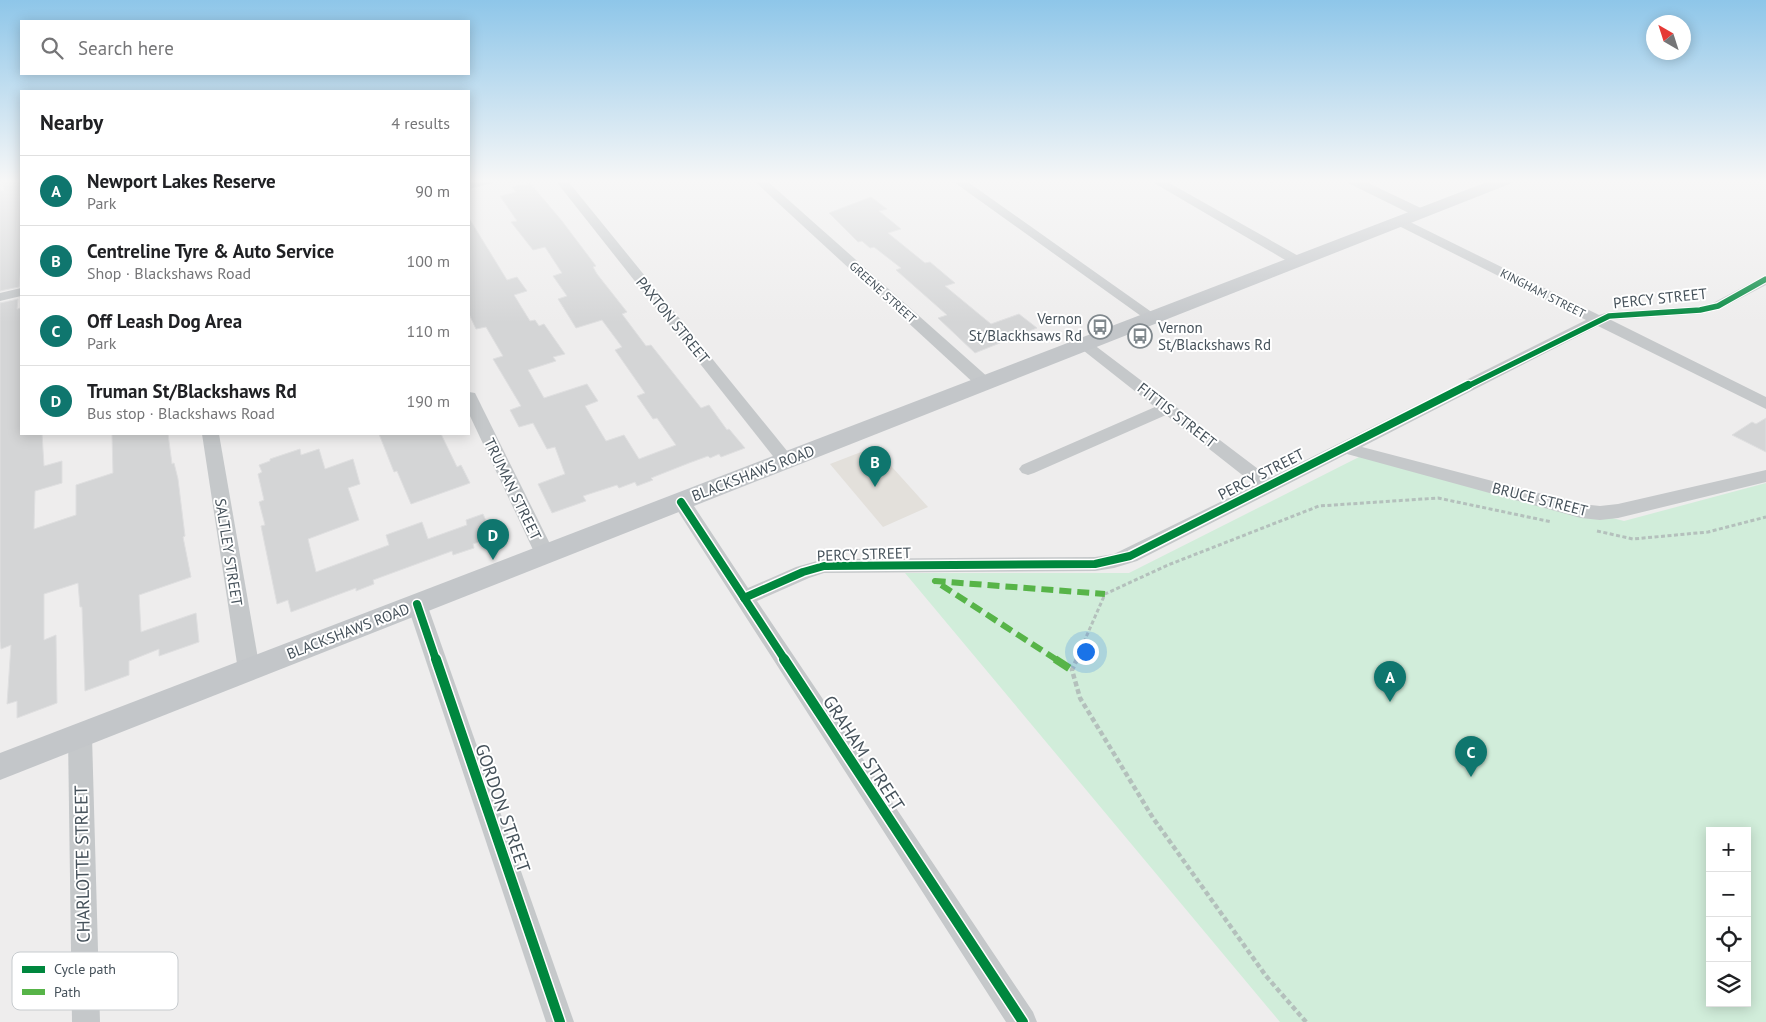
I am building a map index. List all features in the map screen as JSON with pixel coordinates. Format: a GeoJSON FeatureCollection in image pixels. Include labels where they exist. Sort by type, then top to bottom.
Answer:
{"type":"FeatureCollection","features":[{"type":"Feature","properties":{"kind":"main road","name":"BLACKSHAWS ROAD"},"geometry":{"type":"LineString","coordinates":[[0,767],[1383,228]]}},
{"type":"Feature","properties":{"kind":"street","name":"PAXTON STREET"},"geometry":{"type":"LineString","coordinates":[[599,228],[786,461]]}},
{"type":"Feature","properties":{"kind":"street","name":"GREENE STREET"},"geometry":{"type":"LineString","coordinates":[[812,228],[984,383]]}},
{"type":"Feature","properties":{"kind":"street"},"geometry":{"type":"LineString","coordinates":[[1025,228],[1153,318]]}},
{"type":"Feature","properties":{"kind":"street"},"geometry":{"type":"LineString","coordinates":[[1238,228],[1297,262]]}},
{"type":"Feature","properties":{"kind":"street","name":"KINGHAM STREET"},"geometry":{"type":"LineString","coordinates":[[1413,228],[1766,404]]}},
{"type":"Feature","properties":{"kind":"street","name":"PERCY STREET"},"geometry":{"type":"LineString","coordinates":[[744,598],[802,572],[824,566],[1095,564],[1114,561],[1130,556],[1598,320],[1608,317],[1700,310],[1718,306],[1766,279]]}},
{"type":"Feature","properties":{"kind":"street"},"geometry":{"type":"LineString","coordinates":[[0,298],[20,292]]}},
{"type":"Feature","properties":{"kind":"street","name":"FITTIS STREET"},"geometry":{"type":"LineString","coordinates":[[1084,344],[1269,486]]}},
{"type":"Feature","properties":{"kind":"street","name":"TRUMAN STREET"},"geometry":{"type":"LineString","coordinates":[[470,399],[545,554]]}},
{"type":"Feature","properties":{"kind":"street"},"geometry":{"type":"LineString","coordinates":[[1028,469],[1167,408]]}},
{"type":"Feature","properties":{"kind":"street","name":"SALTLEY STREET"},"geometry":{"type":"LineString","coordinates":[[210,435],[249,670]]}},
{"type":"Feature","properties":{"kind":"street","name":"BRUCE STREET"},"geometry":{"type":"LineString","coordinates":[[1345,448],[1581,511],[1600,513],[1618,511],[1766,476]]}},
{"type":"Feature","properties":{"kind":"street","name":"GRAHAM STREET"},"geometry":{"type":"LineString","coordinates":[[681,502],[1023,1022]]}},
{"type":"Feature","properties":{"kind":"street","name":"GORDON STREET"},"geometry":{"type":"LineString","coordinates":[[417,604],[560,1022]]}},
{"type":"Feature","properties":{"kind":"street","name":"CHARLOTTE STREET"},"geometry":{"type":"LineString","coordinates":[[80,736],[85,952]]}},
{"type":"Feature","properties":{"kind":"path"},"geometry":{"type":"LineString","coordinates":[[1306,1022],[1266,976],[1153,818],[1080,698],[1072,670],[1105,594],[1168,565],[1319,506],[1438,498],[1555,522]]}},
{"type":"Feature","properties":{"kind":"path"},"geometry":{"type":"LineString","coordinates":[[1594,531],[1633,539],[1708,532],[1766,517]]}},
{"type":"Feature","properties":{"kind":"shaded area"},"geometry":{"type":"Polygon","coordinates":[[[874,447],[928,507],[883,527],[830,464],[874,447]]]}},
{"type":"Feature","properties":{"kind":"green space"},"geometry":{"type":"Polygon","coordinates":[[[1363,455],[1624,521],[1766,483],[1766,1022],[1280,1022],[905,573],[1129,573],[1363,455]]]}},
{"type":"Feature","properties":{"kind":"building"},"geometry":{"type":"Polygon","coordinates":[[[0,228],[20,228],[19,287],[0,291],[0,228]]]}},
{"type":"Feature","properties":{"kind":"building"},"geometry":{"type":"Polygon","coordinates":[[[470,228],[475,228],[507,280],[517,277],[527,291],[514,295],[530,321],[535,320],[539,326],[544,324],[565,354],[553,357],[556,361],[528,370],[544,398],[587,384],[598,401],[585,406],[606,441],[624,435],[639,459],[676,445],[657,418],[653,419],[637,396],[645,393],[615,350],[622,347],[602,320],[576,328],[558,299],[567,296],[553,276],[562,273],[545,247],[533,250],[515,228],[567,228],[596,266],[593,267],[597,274],[627,312],[622,314],[646,346],[651,345],[701,408],[709,405],[727,430],[729,429],[745,448],[721,457],[719,454],[710,458],[708,456],[651,478],[653,480],[637,486],[635,482],[619,488],[617,485],[583,496],[586,501],[552,513],[538,484],[565,474],[555,447],[547,449],[533,423],[519,427],[510,410],[521,406],[493,359],[503,356],[486,327],[476,329],[470,316],[470,228]]]}},
{"type":"Feature","properties":{"kind":"building"},"geometry":{"type":"Polygon","coordinates":[[[844,228],[899,228],[901,229],[888,233],[925,263],[930,262],[955,283],[945,286],[991,324],[1019,314],[1037,328],[975,353],[938,318],[947,315],[896,270],[901,268],[874,247],[870,248],[862,241],[858,242],[844,228]]]}},
{"type":"Feature","properties":{"kind":"building"},"geometry":{"type":"Polygon","coordinates":[[[18,299],[17,309],[20,308],[20,435],[42,435],[44,466],[62,461],[62,483],[35,491],[34,529],[76,515],[76,485],[113,473],[112,435],[168,435],[172,464],[174,463],[178,479],[185,536],[183,537],[191,577],[139,595],[141,632],[196,613],[199,642],[159,656],[159,649],[129,661],[129,675],[85,691],[82,607],[80,607],[78,583],[44,594],[44,640],[56,635],[57,703],[17,718],[17,701],[7,704],[11,645],[1,649],[0,641],[0,303],[18,299]]]}},
{"type":"Feature","properties":{"kind":"building"},"geometry":{"type":"Polygon","coordinates":[[[1766,418],[1766,452],[1732,435],[1752,422],[1756,424],[1766,418]]]}},
{"type":"Feature","properties":{"kind":"building"},"geometry":{"type":"Polygon","coordinates":[[[379,435],[441,435],[457,467],[461,465],[470,483],[411,504],[397,471],[394,472],[379,435]]]}},
{"type":"Feature","properties":{"kind":"building"},"geometry":{"type":"Polygon","coordinates":[[[300,449],[301,455],[319,449],[325,469],[353,459],[360,484],[348,488],[359,520],[308,539],[316,572],[389,545],[386,535],[422,522],[428,539],[467,525],[466,520],[483,514],[493,537],[473,544],[474,548],[453,555],[452,551],[373,580],[374,584],[356,591],[356,588],[291,612],[288,600],[277,604],[261,526],[265,525],[259,502],[264,500],[258,474],[262,472],[259,465],[270,461],[270,459],[300,449]]]}},
{"type":"Feature","properties":{"kind":"marked path"},"geometry":{"type":"LineString","coordinates":[[1072,670],[935,581],[1105,594]]}},
{"type":"Feature","properties":{"kind":"cycle path"},"geometry":{"type":"LineString","coordinates":[[744,598],[803,572],[824,566],[1095,564],[1114,561],[1130,556],[1598,320],[1609,316],[1700,310],[1718,306],[1766,279]]}},
{"type":"Feature","properties":{"kind":"cycle path"},"geometry":{"type":"LineString","coordinates":[[681,502],[1023,1022]]}},
{"type":"Feature","properties":{"kind":"cycle path"},"geometry":{"type":"LineString","coordinates":[[417,604],[560,1022]]}},
{"type":"Feature","properties":{"kind":"place","name":"Vernon St/Blackhsaws Rd"},"geometry":{"type":"Point","coordinates":[1100,327]}},
{"type":"Feature","properties":{"kind":"place","name":"Vernon St/Blackshaws Rd"},"geometry":{"type":"Point","coordinates":[1140,336]}},
{"type":"Feature","properties":{"kind":"place","name":"Centreline Tyre & Auto Service"},"geometry":{"type":"Point","coordinates":[875,487]}},
{"type":"Feature","properties":{"kind":"place","name":"Truman St/Blackshaws Rd"},"geometry":{"type":"Point","coordinates":[493,560]}},
{"type":"Feature","properties":{"kind":"place","name":"Newport Lakes Reserve"},"geometry":{"type":"Point","coordinates":[1390,702]}},
{"type":"Feature","properties":{"kind":"place","name":"Off Leash Dog Area"},"geometry":{"type":"Point","coordinates":[1471,777]}}]}
